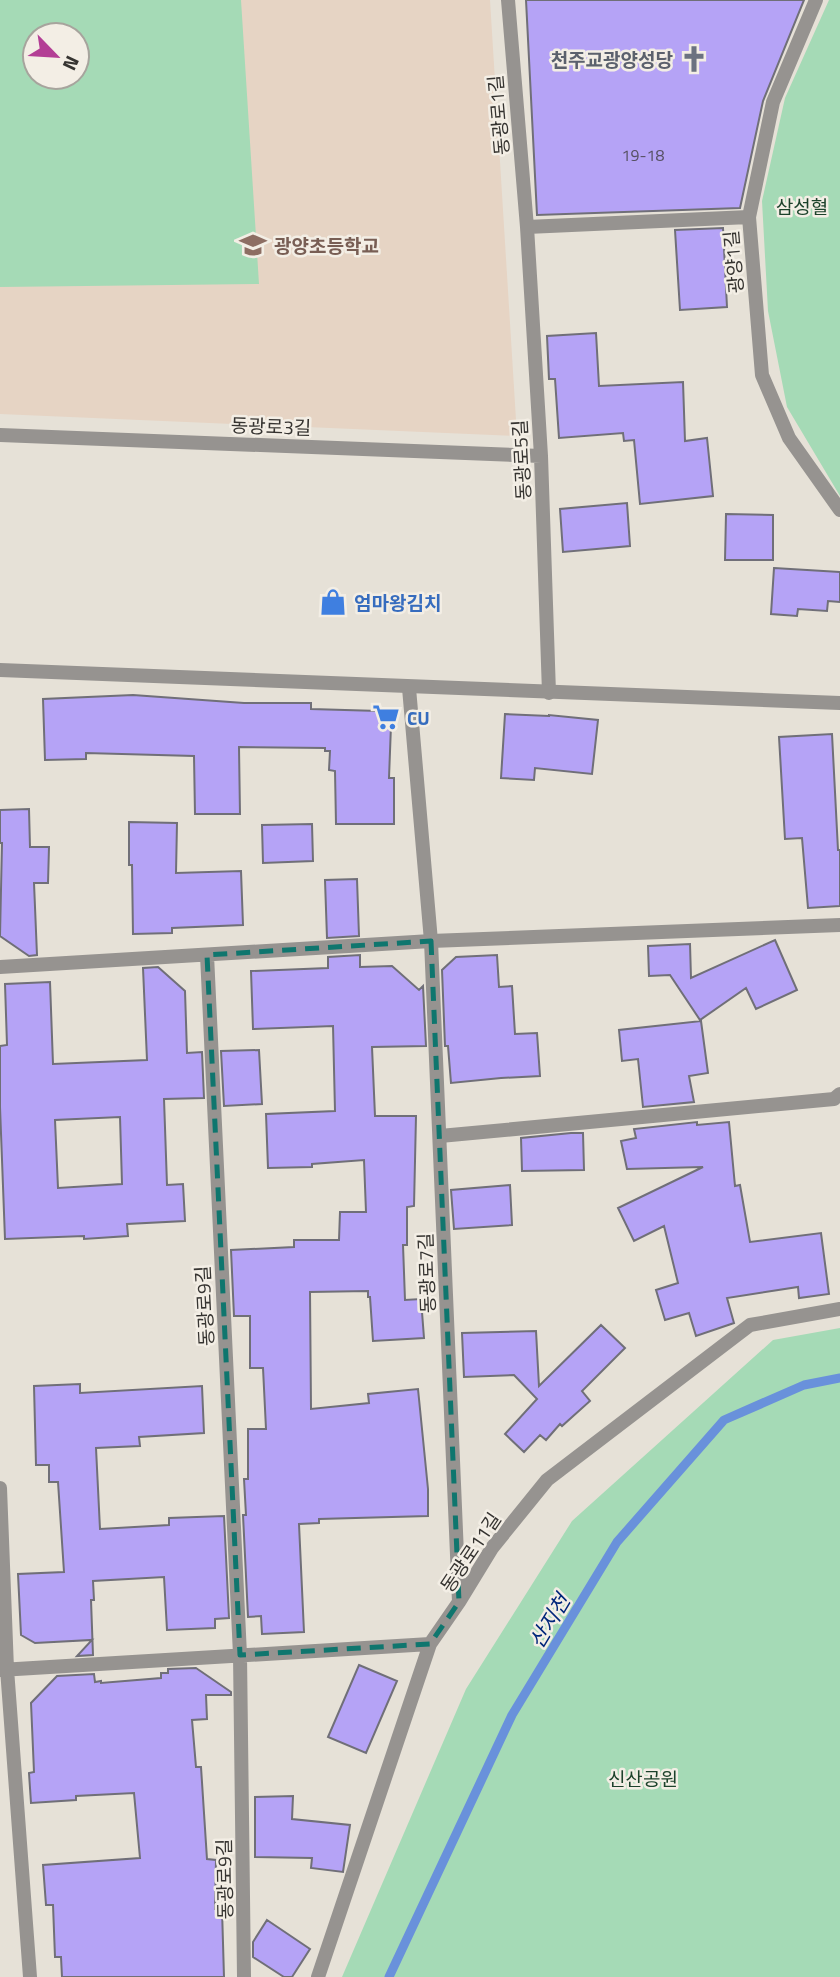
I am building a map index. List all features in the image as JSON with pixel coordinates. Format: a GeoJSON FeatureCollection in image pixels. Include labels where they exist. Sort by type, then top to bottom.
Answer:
{"type":"FeatureCollection","features":[{"type":"Feature","properties":{"kind":"street","name":"동광로1길"},"geometry":{"type":"LineString","coordinates":[[508,0],[527,227]]}},
{"type":"Feature","properties":{"kind":"street","name":"광양1길"},"geometry":{"type":"LineString","coordinates":[[816,0],[773,102],[749,217],[762,375],[789,438],[840,510]]}},
{"type":"Feature","properties":{"kind":"street"},"geometry":{"type":"LineString","coordinates":[[527,227],[749,217]]}},
{"type":"Feature","properties":{"kind":"street","name":"동광로5길"},"geometry":{"type":"LineString","coordinates":[[527,227],[541,456],[549,693]]}},
{"type":"Feature","properties":{"kind":"street","name":"동광로3길"},"geometry":{"type":"LineString","coordinates":[[0,435],[541,456]]}},
{"type":"Feature","properties":{"kind":"street"},"geometry":{"type":"LineString","coordinates":[[0,670],[840,703]]}},
{"type":"Feature","properties":{"kind":"street"},"geometry":{"type":"LineString","coordinates":[[410,688],[431,941]]}},
{"type":"Feature","properties":{"kind":"street"},"geometry":{"type":"LineString","coordinates":[[0,967],[431,941],[840,925]]}},
{"type":"Feature","properties":{"kind":"street","name":"동광로7길"},"geometry":{"type":"LineString","coordinates":[[431,941],[460,1602]]}},
{"type":"Feature","properties":{"kind":"street","name":"동광로9길"},"geometry":{"type":"LineString","coordinates":[[207,955],[240,1655],[244,1977]]}},
{"type":"Feature","properties":{"kind":"street"},"geometry":{"type":"LineString","coordinates":[[440,1136],[834,1098],[840,1094]]}},
{"type":"Feature","properties":{"kind":"street","name":"동광로11길"},"geometry":{"type":"LineString","coordinates":[[318,1977],[430,1644],[460,1602],[492,1548],[547,1480],[750,1325],[840,1310]]}},
{"type":"Feature","properties":{"kind":"street"},"geometry":{"type":"LineString","coordinates":[[0,1488],[4,1670],[30,1977]]}},
{"type":"Feature","properties":{"kind":"street"},"geometry":{"type":"LineString","coordinates":[[4,1670],[430,1644]]}},
{"type":"Feature","properties":{"kind":"highlighted area"},"geometry":{"type":"Polygon","coordinates":[[[431,941],[459,1602],[430,1644],[240,1655],[207,955],[431,941]]]}},
{"type":"Feature","properties":{"kind":"shaded area","name":"광양초등학교"},"geometry":{"type":"Polygon","coordinates":[[[0,0],[490,0],[517,436],[0,414],[0,0]]]}},
{"type":"Feature","properties":{"kind":"green space"},"geometry":{"type":"Polygon","coordinates":[[[0,0],[241,0],[259,284],[0,287],[0,0]]]}},
{"type":"Feature","properties":{"kind":"green space","name":"삼성혈"},"geometry":{"type":"Polygon","coordinates":[[[829,0],[840,0],[840,496],[787,407],[768,311],[762,201],[785,98],[829,0]]]}},
{"type":"Feature","properties":{"kind":"green space","name":"신산공원"},"geometry":{"type":"Polygon","coordinates":[[[840,1328],[840,1977],[342,1977],[466,1689],[572,1521],[773,1340],[840,1328]]]}},
{"type":"Feature","properties":{"kind":"building","name":"천주교광양성당"},"geometry":{"type":"Polygon","coordinates":[[[526,0],[804,0],[763,101],[740,208],[537,215],[526,0]]]}},
{"type":"Feature","properties":{"kind":"building"},"geometry":{"type":"Polygon","coordinates":[[[723,228],[727,307],[680,310],[675,230],[723,228]]]}},
{"type":"Feature","properties":{"kind":"building"},"geometry":{"type":"Polygon","coordinates":[[[596,333],[599,386],[683,382],[685,441],[707,438],[713,496],[640,504],[634,440],[624,441],[623,433],[559,438],[555,379],[549,379],[547,336],[596,333]]]}},
{"type":"Feature","properties":{"kind":"building"},"geometry":{"type":"Polygon","coordinates":[[[627,503],[630,546],[563,552],[560,509],[627,503]]]}},
{"type":"Feature","properties":{"kind":"building"},"geometry":{"type":"Polygon","coordinates":[[[726,514],[773,515],[773,560],[725,560],[726,514]]]}},
{"type":"Feature","properties":{"kind":"building"},"geometry":{"type":"Polygon","coordinates":[[[774,568],[840,572],[840,602],[828,601],[827,611],[798,609],[797,616],[771,614],[774,568]]]}},
{"type":"Feature","properties":{"kind":"building"},"geometry":{"type":"Polygon","coordinates":[[[133,695],[244,703],[311,703],[311,709],[379,711],[391,725],[389,778],[394,778],[394,824],[336,824],[335,771],[329,770],[330,751],[325,751],[325,748],[239,747],[240,814],[195,814],[194,756],[86,753],[86,759],[45,760],[43,699],[133,695]]]}},
{"type":"Feature","properties":{"kind":"building"},"geometry":{"type":"Polygon","coordinates":[[[505,714],[598,720],[592,774],[535,768],[534,780],[501,778],[505,714]]]}},
{"type":"Feature","properties":{"kind":"building"},"geometry":{"type":"Polygon","coordinates":[[[832,734],[840,850],[840,906],[808,908],[802,838],[785,839],[779,737],[832,734]]]}},
{"type":"Feature","properties":{"kind":"building"},"geometry":{"type":"Polygon","coordinates":[[[29,809],[30,847],[49,847],[48,883],[34,883],[37,955],[29,956],[0,936],[0,810],[29,809]]]}},
{"type":"Feature","properties":{"kind":"building"},"geometry":{"type":"Polygon","coordinates":[[[129,822],[177,823],[176,873],[241,871],[243,925],[172,928],[172,933],[133,934],[129,822]]]}},
{"type":"Feature","properties":{"kind":"building"},"geometry":{"type":"Polygon","coordinates":[[[312,824],[313,861],[263,863],[262,825],[312,824]]]}},
{"type":"Feature","properties":{"kind":"building"},"geometry":{"type":"Polygon","coordinates":[[[357,879],[359,936],[327,938],[325,880],[357,879]]]}},
{"type":"Feature","properties":{"kind":"building"},"geometry":{"type":"Polygon","coordinates":[[[775,940],[797,990],[756,1009],[746,988],[700,1020],[670,975],[649,976],[648,946],[690,944],[691,978],[775,940]]]}},
{"type":"Feature","properties":{"kind":"building"},"geometry":{"type":"Polygon","coordinates":[[[360,955],[360,967],[392,966],[419,990],[423,986],[426,1046],[372,1047],[375,1116],[416,1116],[414,1206],[407,1207],[407,1245],[403,1245],[405,1300],[421,1299],[424,1338],[373,1341],[368,1291],[310,1292],[311,1409],[369,1403],[368,1394],[418,1389],[428,1489],[428,1516],[319,1519],[319,1523],[299,1524],[304,1632],[262,1634],[261,1616],[248,1617],[243,1515],[246,1515],[244,1479],[248,1479],[248,1429],[266,1429],[263,1368],[250,1368],[250,1316],[234,1316],[231,1250],[294,1247],[294,1240],[339,1240],[340,1212],[366,1212],[364,1160],[312,1164],[312,1167],[268,1168],[266,1114],[335,1111],[333,1026],[253,1029],[251,971],[328,968],[328,957],[360,955]]]}},
{"type":"Feature","properties":{"kind":"building"},"geometry":{"type":"Polygon","coordinates":[[[497,955],[499,987],[512,986],[515,1034],[537,1033],[540,1076],[451,1083],[448,1046],[445,1046],[442,970],[456,957],[497,955]]]}},
{"type":"Feature","properties":{"kind":"building"},"geometry":{"type":"Polygon","coordinates":[[[158,967],[185,991],[187,1053],[202,1052],[204,1098],[164,1099],[167,1185],[183,1184],[185,1221],[127,1224],[128,1236],[5,1239],[0,1046],[7,1045],[5,984],[50,982],[53,1064],[147,1060],[143,968],[158,967]],[[120,1117],[55,1120],[58,1188],[122,1184],[120,1117]]]}},
{"type":"Feature","properties":{"kind":"building"},"geometry":{"type":"Polygon","coordinates":[[[701,1021],[708,1073],[689,1076],[694,1102],[643,1107],[638,1059],[622,1061],[619,1030],[701,1021]]]}},
{"type":"Feature","properties":{"kind":"building"},"geometry":{"type":"Polygon","coordinates":[[[259,1050],[262,1104],[224,1106],[221,1051],[259,1050]]]}},
{"type":"Feature","properties":{"kind":"building"},"geometry":{"type":"Polygon","coordinates":[[[697,1122],[697,1125],[729,1122],[735,1186],[740,1185],[750,1242],[821,1233],[829,1294],[799,1298],[798,1287],[727,1298],[734,1323],[696,1336],[689,1313],[665,1320],[656,1290],[678,1283],[664,1226],[634,1241],[618,1208],[703,1167],[627,1169],[621,1141],[636,1138],[634,1129],[697,1122]]]}},
{"type":"Feature","properties":{"kind":"building"},"geometry":{"type":"Polygon","coordinates":[[[583,1133],[584,1170],[522,1171],[521,1138],[583,1133]]]}},
{"type":"Feature","properties":{"kind":"building"},"geometry":{"type":"Polygon","coordinates":[[[510,1185],[512,1225],[454,1229],[451,1190],[510,1185]]]}},
{"type":"Feature","properties":{"kind":"building"},"geometry":{"type":"Polygon","coordinates":[[[601,1325],[625,1348],[582,1391],[590,1401],[562,1426],[560,1424],[546,1440],[540,1435],[524,1452],[505,1434],[537,1399],[514,1375],[464,1377],[462,1333],[536,1331],[539,1386],[601,1325]]]}},
{"type":"Feature","properties":{"kind":"building"},"geometry":{"type":"Polygon","coordinates":[[[80,1384],[80,1393],[202,1386],[204,1433],[139,1437],[140,1446],[96,1448],[100,1529],[169,1525],[169,1518],[224,1516],[229,1618],[215,1619],[215,1628],[167,1630],[164,1577],[93,1581],[93,1655],[77,1656],[92,1640],[35,1643],[21,1635],[18,1574],[64,1572],[58,1482],[49,1482],[49,1465],[36,1465],[34,1386],[80,1384]]]}},
{"type":"Feature","properties":{"kind":"building"},"geometry":{"type":"Polygon","coordinates":[[[359,1665],[397,1681],[366,1753],[328,1737],[359,1665]]]}},
{"type":"Feature","properties":{"kind":"building"},"geometry":{"type":"Polygon","coordinates":[[[196,1668],[231,1692],[231,1695],[206,1695],[207,1719],[192,1720],[196,1767],[201,1767],[207,1859],[216,1860],[215,1909],[222,1909],[224,1977],[62,1977],[61,1957],[55,1957],[53,1905],[46,1905],[43,1865],[140,1858],[134,1793],[76,1796],[76,1800],[31,1803],[29,1773],[34,1772],[31,1703],[57,1676],[94,1674],[95,1682],[101,1683],[161,1678],[161,1673],[168,1673],[168,1669],[196,1668]]]}},
{"type":"Feature","properties":{"kind":"building"},"geometry":{"type":"Polygon","coordinates":[[[293,1796],[292,1819],[350,1825],[343,1872],[311,1868],[312,1858],[255,1857],[255,1797],[293,1796]]]}},
{"type":"Feature","properties":{"kind":"building"},"geometry":{"type":"Polygon","coordinates":[[[267,1920],[310,1949],[292,1977],[284,1977],[253,1957],[253,1942],[267,1920]]]}},
{"type":"Feature","properties":{"kind":"waterway","name":"산지천"},"geometry":{"type":"LineString","coordinates":[[389,1977],[512,1715],[617,1542],[724,1420],[804,1385],[840,1378]]}},
{"type":"Feature","properties":{"kind":"place","name":"천주교광양성당"},"geometry":{"type":"Point","coordinates":[694,59]}},
{"type":"Feature","properties":{"kind":"place","name":"광양초등학교"},"geometry":{"type":"Point","coordinates":[253,245]}},
{"type":"Feature","properties":{"kind":"place","name":"엄마왕김치"},"geometry":{"type":"Point","coordinates":[333,602]}},
{"type":"Feature","properties":{"kind":"place","name":"CU"},"geometry":{"type":"Point","coordinates":[386,717]}}]}
